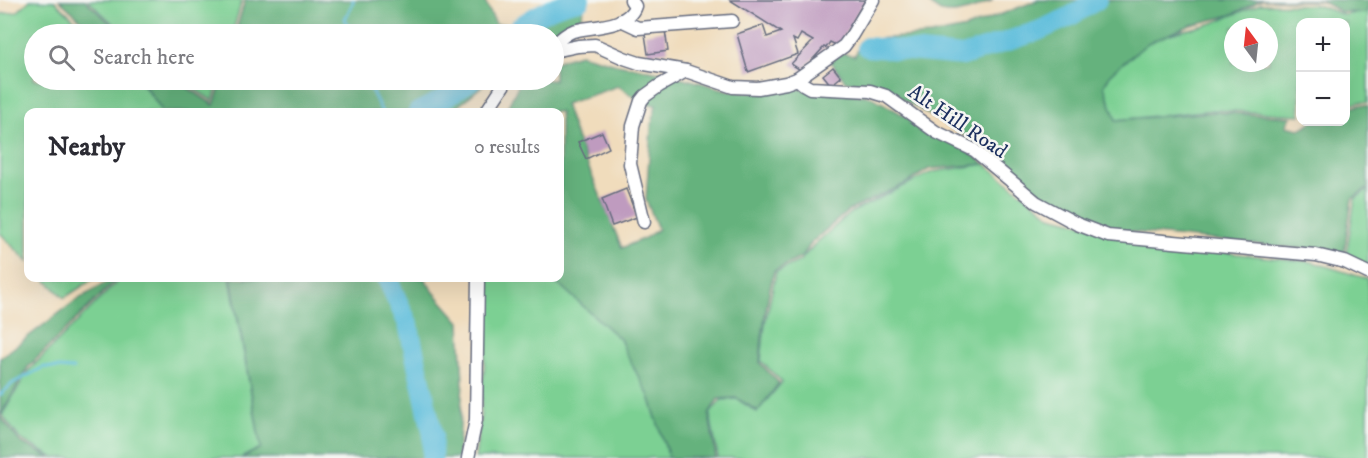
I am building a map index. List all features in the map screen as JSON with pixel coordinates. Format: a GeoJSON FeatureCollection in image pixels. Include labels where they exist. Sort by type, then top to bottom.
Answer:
{"type":"FeatureCollection","features":[{"type":"Feature","properties":{"kind":"street"},"geometry":{"type":"LineString","coordinates":[[564,36],[573,31],[595,28],[621,20],[632,13],[635,6],[631,0]]}},
{"type":"Feature","properties":{"kind":"street"},"geometry":{"type":"LineString","coordinates":[[564,49],[594,45],[639,63],[686,71],[733,87],[774,85],[797,79],[844,46],[873,0]]}},
{"type":"Feature","properties":{"kind":"street"},"geometry":{"type":"LineString","coordinates":[[621,20],[638,28],[732,21]]}},
{"type":"Feature","properties":{"kind":"street"},"geometry":{"type":"LineString","coordinates":[[644,222],[630,164],[633,126],[641,101],[645,96],[686,71]]}},
{"type":"Feature","properties":{"kind":"street","name":"Alt Hill Road"},"geometry":{"type":"LineString","coordinates":[[797,79],[810,88],[870,92],[886,96],[936,132],[974,150],[1036,202],[1077,224],[1108,236],[1316,255],[1345,262],[1368,273]]}},
{"type":"Feature","properties":{"kind":"street"},"geometry":{"type":"LineString","coordinates":[[489,108],[500,90]]}},
{"type":"Feature","properties":{"kind":"street"},"geometry":{"type":"LineString","coordinates":[[468,458],[476,420],[478,282]]}},
{"type":"Feature","properties":{"kind":"green space"},"geometry":{"type":"Polygon","coordinates":[[[30,0],[55,1],[79,24],[24,24],[24,90],[147,90],[161,108],[24,108],[24,258],[0,233],[0,14],[17,12],[30,0]]]}},
{"type":"Feature","properties":{"kind":"green space"},"geometry":{"type":"Polygon","coordinates":[[[59,0],[85,0],[111,24],[86,24],[59,0]]]}},
{"type":"Feature","properties":{"kind":"green space"},"geometry":{"type":"Polygon","coordinates":[[[88,0],[242,0],[235,24],[113,24],[88,0]]]}},
{"type":"Feature","properties":{"kind":"green space"},"geometry":{"type":"Polygon","coordinates":[[[245,0],[484,0],[496,24],[238,24],[245,0]]]}},
{"type":"Feature","properties":{"kind":"green space"},"geometry":{"type":"Polygon","coordinates":[[[573,0],[584,0],[582,16],[564,26],[564,24],[531,24],[573,0]]]}},
{"type":"Feature","properties":{"kind":"green space"},"geometry":{"type":"Polygon","coordinates":[[[925,0],[993,0],[968,10],[947,13],[939,11],[925,0]]]}},
{"type":"Feature","properties":{"kind":"green space"},"geometry":{"type":"Polygon","coordinates":[[[1038,0],[1261,0],[1231,15],[1191,25],[1148,43],[1111,73],[1104,86],[1116,120],[1214,112],[1291,117],[1286,126],[1300,129],[1305,126],[1350,126],[1350,108],[1359,105],[1368,106],[1368,188],[1352,199],[1344,253],[1114,230],[1072,212],[1016,178],[972,140],[885,89],[845,81],[830,61],[842,53],[855,56],[862,40],[931,35],[966,28],[1038,0]]]}},
{"type":"Feature","properties":{"kind":"green space"},"geometry":{"type":"Polygon","coordinates":[[[1261,0],[1368,0],[1368,10],[1365,13],[1341,12],[1321,1],[1261,0]]]}},
{"type":"Feature","properties":{"kind":"green space"},"geometry":{"type":"Polygon","coordinates":[[[1260,4],[1317,5],[1344,15],[1368,11],[1368,103],[1360,102],[1350,105],[1350,18],[1296,18],[1296,115],[1214,110],[1116,120],[1104,86],[1111,73],[1147,40],[1224,19],[1224,72],[1278,72],[1278,18],[1225,18],[1260,4]]]}},
{"type":"Feature","properties":{"kind":"green space"},"geometry":{"type":"Polygon","coordinates":[[[580,54],[727,90],[759,93],[801,89],[870,96],[969,152],[985,164],[929,169],[905,184],[848,211],[812,242],[802,257],[774,271],[765,316],[760,363],[779,383],[758,411],[736,398],[718,399],[709,414],[716,458],[669,458],[649,396],[620,339],[562,287],[553,282],[564,282],[564,108],[507,108],[516,90],[564,90],[564,59],[580,54]],[[618,86],[565,104],[576,137],[622,248],[645,238],[658,229],[646,200],[651,128],[656,105],[643,103],[618,86]]]}},
{"type":"Feature","properties":{"kind":"green space"},"geometry":{"type":"Polygon","coordinates":[[[148,90],[191,90],[214,105],[219,90],[477,90],[456,108],[160,108],[148,90]]]}},
{"type":"Feature","properties":{"kind":"green space"},"geometry":{"type":"Polygon","coordinates":[[[196,90],[216,90],[213,101],[196,90]]]}},
{"type":"Feature","properties":{"kind":"green space"},"geometry":{"type":"Polygon","coordinates":[[[985,164],[1051,216],[1175,247],[1313,262],[1368,279],[1368,458],[718,458],[710,414],[721,400],[737,399],[757,412],[782,382],[761,361],[765,324],[776,272],[800,261],[815,244],[850,213],[932,172],[985,164]]]}},
{"type":"Feature","properties":{"kind":"green space"},"geometry":{"type":"Polygon","coordinates":[[[1368,190],[1368,266],[1346,256],[1355,199],[1368,190]]]}},
{"type":"Feature","properties":{"kind":"green space"},"geometry":{"type":"Polygon","coordinates":[[[48,282],[89,282],[64,298],[48,282]]]}},
{"type":"Feature","properties":{"kind":"green space"},"geometry":{"type":"Polygon","coordinates":[[[106,282],[114,282],[28,367],[0,416],[0,358],[75,301],[106,282]]]}},
{"type":"Feature","properties":{"kind":"green space"},"geometry":{"type":"Polygon","coordinates":[[[117,282],[231,282],[261,448],[241,458],[54,458],[20,439],[2,415],[28,371],[117,282]]]}},
{"type":"Feature","properties":{"kind":"green space"},"geometry":{"type":"Polygon","coordinates":[[[232,282],[427,282],[460,322],[463,383],[458,458],[241,458],[261,448],[232,282]]]}},
{"type":"Feature","properties":{"kind":"green space"},"geometry":{"type":"Polygon","coordinates":[[[485,282],[554,282],[620,339],[649,396],[669,458],[475,458],[485,357],[485,282]]]}},
{"type":"Feature","properties":{"kind":"green space"},"geometry":{"type":"Polygon","coordinates":[[[0,416],[20,442],[51,458],[0,458],[0,416]]]}},
{"type":"Feature","properties":{"kind":"building"},"geometry":{"type":"Polygon","coordinates":[[[730,0],[865,0],[838,46],[830,42],[802,71],[791,64],[813,41],[801,34],[797,41],[793,39],[798,54],[748,72],[737,34],[763,25],[767,37],[781,32],[730,0]]]}},
{"type":"Feature","properties":{"kind":"building"},"geometry":{"type":"Polygon","coordinates":[[[665,30],[668,51],[648,54],[645,34],[665,30]]]}},
{"type":"Feature","properties":{"kind":"building"},"geometry":{"type":"Polygon","coordinates":[[[833,67],[841,77],[831,85],[823,75],[833,67]]]}},
{"type":"Feature","properties":{"kind":"building"},"geometry":{"type":"Polygon","coordinates":[[[602,132],[609,148],[586,159],[578,142],[602,132]]]}},
{"type":"Feature","properties":{"kind":"building"},"geometry":{"type":"Polygon","coordinates":[[[626,189],[637,217],[612,226],[602,199],[626,189]]]}},
{"type":"Feature","properties":{"kind":"waterway"},"geometry":{"type":"LineString","coordinates":[[347,24],[345,19],[353,0]]}},
{"type":"Feature","properties":{"kind":"waterway"},"geometry":{"type":"LineString","coordinates":[[524,24],[544,12],[580,0]]}},
{"type":"Feature","properties":{"kind":"waterway"},"geometry":{"type":"LineString","coordinates":[[867,47],[963,56],[1038,31],[1069,17],[1097,0]]}},
{"type":"Feature","properties":{"kind":"waterway"},"geometry":{"type":"LineString","coordinates":[[371,90],[380,108]]}},
{"type":"Feature","properties":{"kind":"waterway"},"geometry":{"type":"LineString","coordinates":[[426,108],[457,90]]}},
{"type":"Feature","properties":{"kind":"waterway"},"geometry":{"type":"LineString","coordinates":[[389,282],[408,324],[433,435],[432,458]]}},
{"type":"Feature","properties":{"kind":"waterway"},"geometry":{"type":"LineString","coordinates":[[0,395],[13,383],[44,367],[73,369]]}}]}
